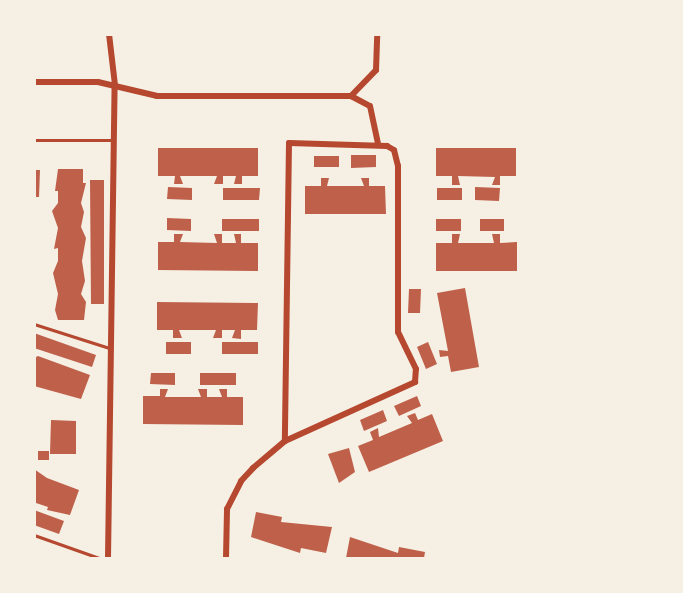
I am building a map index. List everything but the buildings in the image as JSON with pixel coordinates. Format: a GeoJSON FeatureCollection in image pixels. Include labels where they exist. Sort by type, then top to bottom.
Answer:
{"type":"FeatureCollection","features":[{"type":"Feature","properties":{"kind":"street"},"geometry":{"type":"LineString","coordinates":[[108,558],[115,85],[109,34]]}},
{"type":"Feature","properties":{"kind":"street"},"geometry":{"type":"LineString","coordinates":[[351,96],[376,70],[377,34]]}},
{"type":"Feature","properties":{"kind":"street"},"geometry":{"type":"LineString","coordinates":[[34,82],[115,85],[157,96],[351,96],[370,106],[378,143]]}},
{"type":"Feature","properties":{"kind":"street"},"geometry":{"type":"LineString","coordinates":[[226,558],[224,526],[233,493],[253,468],[285,441],[410,387],[418,376],[398,325],[398,158],[394,150],[378,143],[290,143],[285,441]]}},
{"type":"Feature","properties":{"kind":"lane"},"geometry":{"type":"LineString","coordinates":[[34,140],[114,141]]}},
{"type":"Feature","properties":{"kind":"lane"},"geometry":{"type":"LineString","coordinates":[[34,324],[111,349]]}},
{"type":"Feature","properties":{"kind":"lane"},"geometry":{"type":"LineString","coordinates":[[34,535],[99,558]]}}]}
